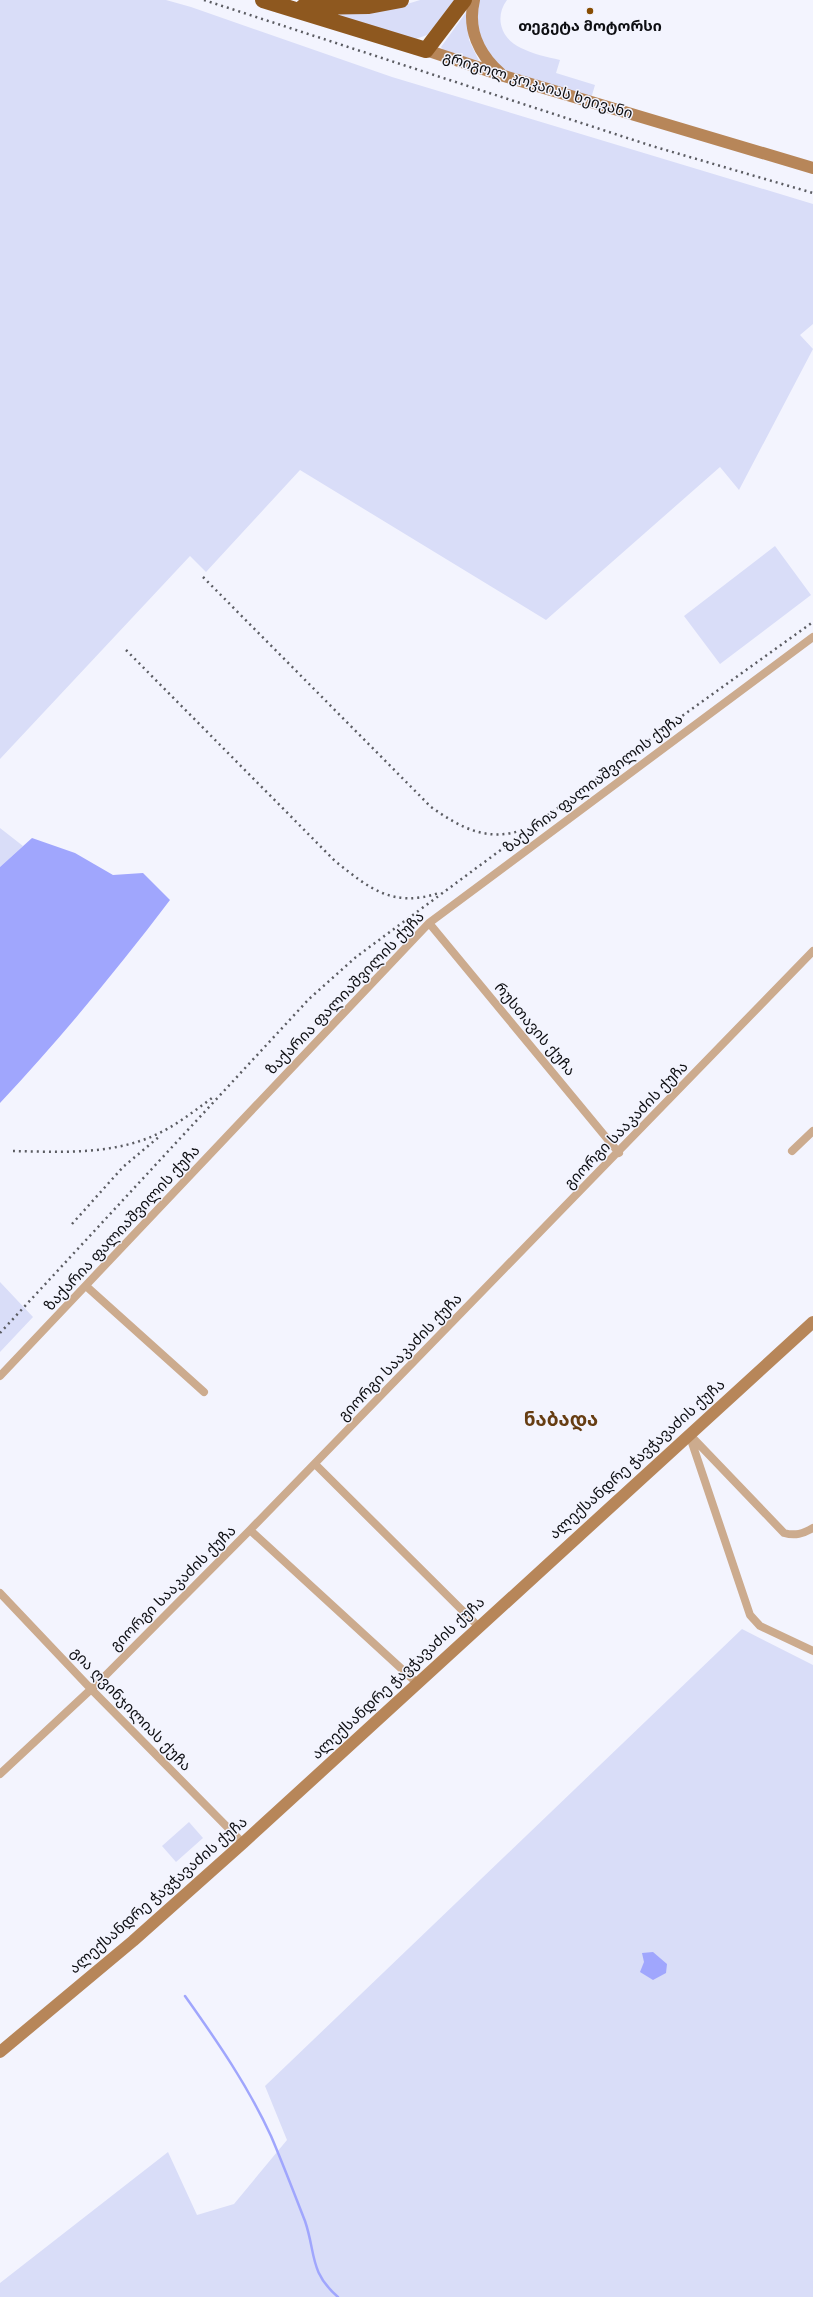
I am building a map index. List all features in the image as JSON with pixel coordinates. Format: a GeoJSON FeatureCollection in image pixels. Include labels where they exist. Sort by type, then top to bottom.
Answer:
{"type":"FeatureCollection","features":[{"type":"Feature","properties":{"kind":"highway","name":"გრიგოლ კოკაიას ხეივანი"},"geometry":{"type":"LineString","coordinates":[[263,0],[426,50]]}},
{"type":"Feature","properties":{"kind":"highway"},"geometry":{"type":"LineString","coordinates":[[288,7],[369,6],[401,0]]}},
{"type":"Feature","properties":{"kind":"highway"},"geometry":{"type":"LineString","coordinates":[[426,50],[464,0]]}},
{"type":"Feature","properties":{"kind":"street"},"geometry":{"type":"LineString","coordinates":[[474,0],[472,23],[477,44],[486,61],[504,76]]}},
{"type":"Feature","properties":{"kind":"street","name":"გრიგოლ კოკაიას ხეივანი"},"geometry":{"type":"LineString","coordinates":[[426,50],[504,76],[813,168]]}},
{"type":"Feature","properties":{"kind":"street","name":"ზაქარია ფალიაშვილის ქუჩა"},"geometry":{"type":"LineString","coordinates":[[0,1376],[429,923],[813,637]]}},
{"type":"Feature","properties":{"kind":"street","name":"რუსთავის ქუჩა"},"geometry":{"type":"LineString","coordinates":[[429,923],[619,1153]]}},
{"type":"Feature","properties":{"kind":"street","name":"გიორგი სააკაძის ქუჩა"},"geometry":{"type":"LineString","coordinates":[[0,1774],[91,1689],[250,1530],[619,1153],[813,951]]}},
{"type":"Feature","properties":{"kind":"street"},"geometry":{"type":"LineString","coordinates":[[792,1151],[813,1131]]}},
{"type":"Feature","properties":{"kind":"street"},"geometry":{"type":"LineString","coordinates":[[86,1286],[204,1392]]}},
{"type":"Feature","properties":{"kind":"street","name":"ალექსანდრე ჭავჭავაძის ქუჩა"},"geometry":{"type":"LineString","coordinates":[[0,2052],[133,1941],[243,1843],[478,1626],[813,1322]]}},
{"type":"Feature","properties":{"kind":"street"},"geometry":{"type":"LineString","coordinates":[[689,1434],[784,1533],[793,1535],[802,1534],[813,1528]]}},
{"type":"Feature","properties":{"kind":"street"},"geometry":{"type":"LineString","coordinates":[[689,1434],[750,1615],[760,1626],[813,1651]]}},
{"type":"Feature","properties":{"kind":"street"},"geometry":{"type":"LineString","coordinates":[[315,1464],[478,1626]]}},
{"type":"Feature","properties":{"kind":"street"},"geometry":{"type":"LineString","coordinates":[[250,1530],[417,1683]]}},
{"type":"Feature","properties":{"kind":"street","name":"გია ღვინჯილიას ქუჩა"},"geometry":{"type":"LineString","coordinates":[[0,1593],[91,1689],[243,1843]]}},
{"type":"Feature","properties":{"kind":"shaded area"},"geometry":{"type":"Polygon","coordinates":[[[0,0],[166,0],[191,7],[392,77],[813,204],[813,324],[800,335],[813,349],[739,490],[720,467],[546,620],[300,470],[206,572],[190,556],[0,759],[0,0]]]}},
{"type":"Feature","properties":{"kind":"shaded area"},"geometry":{"type":"Polygon","coordinates":[[[420,0],[456,0],[427,35],[413,40],[333,17],[332,12],[404,5],[420,0]]]}},
{"type":"Feature","properties":{"kind":"shaded area"},"geometry":{"type":"Polygon","coordinates":[[[474,0],[507,0],[503,7],[500,20],[504,33],[514,44],[526,50],[560,60],[556,73],[595,85],[590,102],[504,76],[486,61],[472,8],[474,0]]]}},
{"type":"Feature","properties":{"kind":"shaded area"},"geometry":{"type":"Polygon","coordinates":[[[467,11],[469,40],[479,61],[444,51],[441,47],[467,11]]]}},
{"type":"Feature","properties":{"kind":"shaded area"},"geometry":{"type":"Polygon","coordinates":[[[775,546],[811,595],[720,664],[684,616],[775,546]]]}},
{"type":"Feature","properties":{"kind":"shaded area"},"geometry":{"type":"Polygon","coordinates":[[[0,828],[23,846],[0,867],[0,828]]]}},
{"type":"Feature","properties":{"kind":"shaded area"},"geometry":{"type":"Polygon","coordinates":[[[0,1282],[33,1317],[0,1352],[0,1282]]]}},
{"type":"Feature","properties":{"kind":"shaded area"},"geometry":{"type":"Polygon","coordinates":[[[742,1629],[813,1665],[813,2297],[0,2297],[0,2283],[168,2152],[197,2215],[234,2204],[287,2140],[265,2086],[742,1629]]]}},
{"type":"Feature","properties":{"kind":"shaded area"},"geometry":{"type":"Polygon","coordinates":[[[189,1822],[203,1838],[176,1862],[162,1846],[189,1822]]]}},
{"type":"Feature","properties":{"kind":"water"},"geometry":{"type":"Polygon","coordinates":[[[32,838],[75,853],[113,875],[143,873],[170,900],[88,1004],[0,1103],[0,867],[32,838]]]}},
{"type":"Feature","properties":{"kind":"water"},"geometry":{"type":"Polygon","coordinates":[[[653,1952],[667,1964],[666,1973],[653,1980],[640,1972],[644,1962],[642,1953],[653,1952]]]}},
{"type":"Feature","properties":{"kind":"waterway"},"geometry":{"type":"LineString","coordinates":[[185,1996],[231,2064],[262,2117],[305,2221],[318,2270],[322,2279],[338,2297]]}},
{"type":"Feature","properties":{"kind":"railway"},"geometry":{"type":"LineString","coordinates":[[204,0],[652,146],[813,193]]}},
{"type":"Feature","properties":{"kind":"railway"},"geometry":{"type":"LineString","coordinates":[[203,577],[431,807],[464,827],[487,834],[512,833],[525,829]]}},
{"type":"Feature","properties":{"kind":"railway"},"geometry":{"type":"LineString","coordinates":[[0,1333],[309,999],[356,957],[682,716],[813,622]]}},
{"type":"Feature","properties":{"kind":"railway"},"geometry":{"type":"LineString","coordinates":[[126,650],[335,861],[371,887],[395,897],[423,897],[439,893]]}},
{"type":"Feature","properties":{"kind":"railway"},"geometry":{"type":"LineString","coordinates":[[13,1151],[84,1151],[136,1142],[153,1136],[168,1128],[212,1098]]}},
{"type":"Feature","properties":{"kind":"railway"},"geometry":{"type":"LineString","coordinates":[[72,1224],[123,1167],[160,1136]]}},
{"type":"Feature","properties":{"kind":"place","name":"თეგეტა მოტორსი"},"geometry":{"type":"Point","coordinates":[590,11]}},
{"type":"Feature","properties":{"kind":"district","name":"ნაბადა"},"geometry":{"type":"Point","coordinates":[561,1419]}}]}
